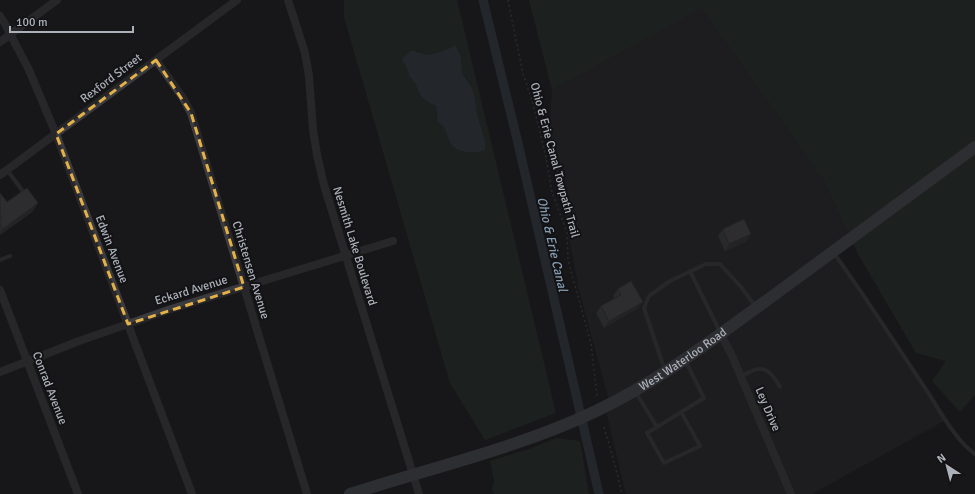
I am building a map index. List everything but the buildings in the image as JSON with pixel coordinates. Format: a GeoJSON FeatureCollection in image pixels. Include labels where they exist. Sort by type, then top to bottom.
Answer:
{"type":"FeatureCollection","features":[{"type":"Feature","properties":{"kind":"main road","name":"West Waterloo Road"},"geometry":{"type":"LineString","coordinates":[[350,494],[499,449],[595,412],[634,391],[685,360],[975,147]]}},
{"type":"Feature","properties":{"kind":"street"},"geometry":{"type":"LineString","coordinates":[[0,42],[57,0]]}},
{"type":"Feature","properties":{"kind":"street","name":"Rexford Street"},"geometry":{"type":"LineString","coordinates":[[4,173],[236,0]]}},
{"type":"Feature","properties":{"kind":"street","name":"Nesmith Lake Boulevard"},"geometry":{"type":"LineString","coordinates":[[288,0],[305,53],[313,130],[324,185],[419,494]]}},
{"type":"Feature","properties":{"kind":"street","name":"Edwin Avenue"},"geometry":{"type":"LineString","coordinates":[[0,16],[38,90],[56,134],[192,494]]}},
{"type":"Feature","properties":{"kind":"street","name":"Christensen Avenue"},"geometry":{"type":"LineString","coordinates":[[156,60],[183,98],[191,113],[307,494]]}},
{"type":"Feature","properties":{"kind":"street","name":"Eckard Avenue"},"geometry":{"type":"LineString","coordinates":[[0,372],[170,309],[394,241]]}},
{"type":"Feature","properties":{"kind":"street","name":"Conrad Avenue"},"geometry":{"type":"LineString","coordinates":[[0,290],[78,494]]}},
{"type":"Feature","properties":{"kind":"street","name":"Ley Drive"},"geometry":{"type":"LineString","coordinates":[[721,334],[741,376],[791,494]]}},
{"type":"Feature","properties":{"kind":"lane"},"geometry":{"type":"LineString","coordinates":[[4,173],[30,200]]}},
{"type":"Feature","properties":{"kind":"lane"},"geometry":{"type":"LineString","coordinates":[[833,251],[859,287],[944,417],[966,446],[975,454]]}},
{"type":"Feature","properties":{"kind":"lane"},"geometry":{"type":"LineString","coordinates":[[0,260],[10,256]]}},
{"type":"Feature","properties":{"kind":"lane"},"geometry":{"type":"LineString","coordinates":[[665,373],[644,308],[649,296],[670,281],[706,264],[720,264],[741,287],[756,308]]}},
{"type":"Feature","properties":{"kind":"lane"},"geometry":{"type":"LineString","coordinates":[[690,271],[721,334]]}},
{"type":"Feature","properties":{"kind":"lane"},"geometry":{"type":"LineString","coordinates":[[681,412],[700,446],[664,463],[648,433],[681,412],[704,398],[685,360]]}},
{"type":"Feature","properties":{"kind":"lane"},"geometry":{"type":"LineString","coordinates":[[741,376],[759,369],[766,371],[775,378],[780,387]]}},
{"type":"Feature","properties":{"kind":"lane"},"geometry":{"type":"LineString","coordinates":[[634,391],[658,427]]}},
{"type":"Feature","properties":{"kind":"path","name":"Ohio & Erie Canal Towpath Trail"},"geometry":{"type":"LineString","coordinates":[[508,0],[523,74],[532,100],[546,157],[552,192],[567,232],[569,266],[591,344],[597,396]]}},
{"type":"Feature","properties":{"kind":"path"},"geometry":{"type":"LineString","coordinates":[[604,427],[622,494]]}},
{"type":"Feature","properties":{"kind":"highlighted area"},"geometry":{"type":"Polygon","coordinates":[[[156,60],[191,113],[244,287],[128,324],[56,134],[156,60]]]}},
{"type":"Feature","properties":{"kind":"shaded area"},"geometry":{"type":"Polygon","coordinates":[[[344,0],[457,0],[556,413],[485,440],[450,383],[344,17],[344,0]],[[454,46],[444,51],[424,55],[416,50],[406,57],[404,65],[409,71],[409,76],[415,80],[424,100],[436,106],[437,116],[447,131],[449,139],[485,140],[477,114],[475,98],[467,79],[462,73],[461,57],[454,46]]]}},
{"type":"Feature","properties":{"kind":"shaded area"},"geometry":{"type":"Polygon","coordinates":[[[529,0],[975,0],[975,395],[960,412],[932,381],[946,361],[916,353],[858,254],[823,179],[702,8],[552,90],[529,0]]]}},
{"type":"Feature","properties":{"kind":"shaded area"},"geometry":{"type":"Polygon","coordinates":[[[702,7],[823,179],[851,238],[833,251],[946,420],[812,494],[626,494],[605,407],[610,404],[579,290],[549,134],[552,90],[702,7]]]}},
{"type":"Feature","properties":{"kind":"shaded area"},"geometry":{"type":"Polygon","coordinates":[[[455,45],[461,57],[462,73],[472,88],[475,98],[477,114],[485,140],[485,150],[467,152],[454,147],[451,144],[444,127],[438,122],[436,106],[422,97],[415,82],[409,76],[402,59],[411,51],[430,54],[444,51],[455,45]]]}},
{"type":"Feature","properties":{"kind":"shaded area"},"geometry":{"type":"Polygon","coordinates":[[[557,438],[580,441],[589,494],[494,494],[492,490],[494,481],[490,461],[529,449],[557,438]]]}},
{"type":"Feature","properties":{"kind":"waterway","name":"Ohio & Erie Canal"},"geometry":{"type":"LineString","coordinates":[[483,0],[517,139],[599,494]]}}]}
